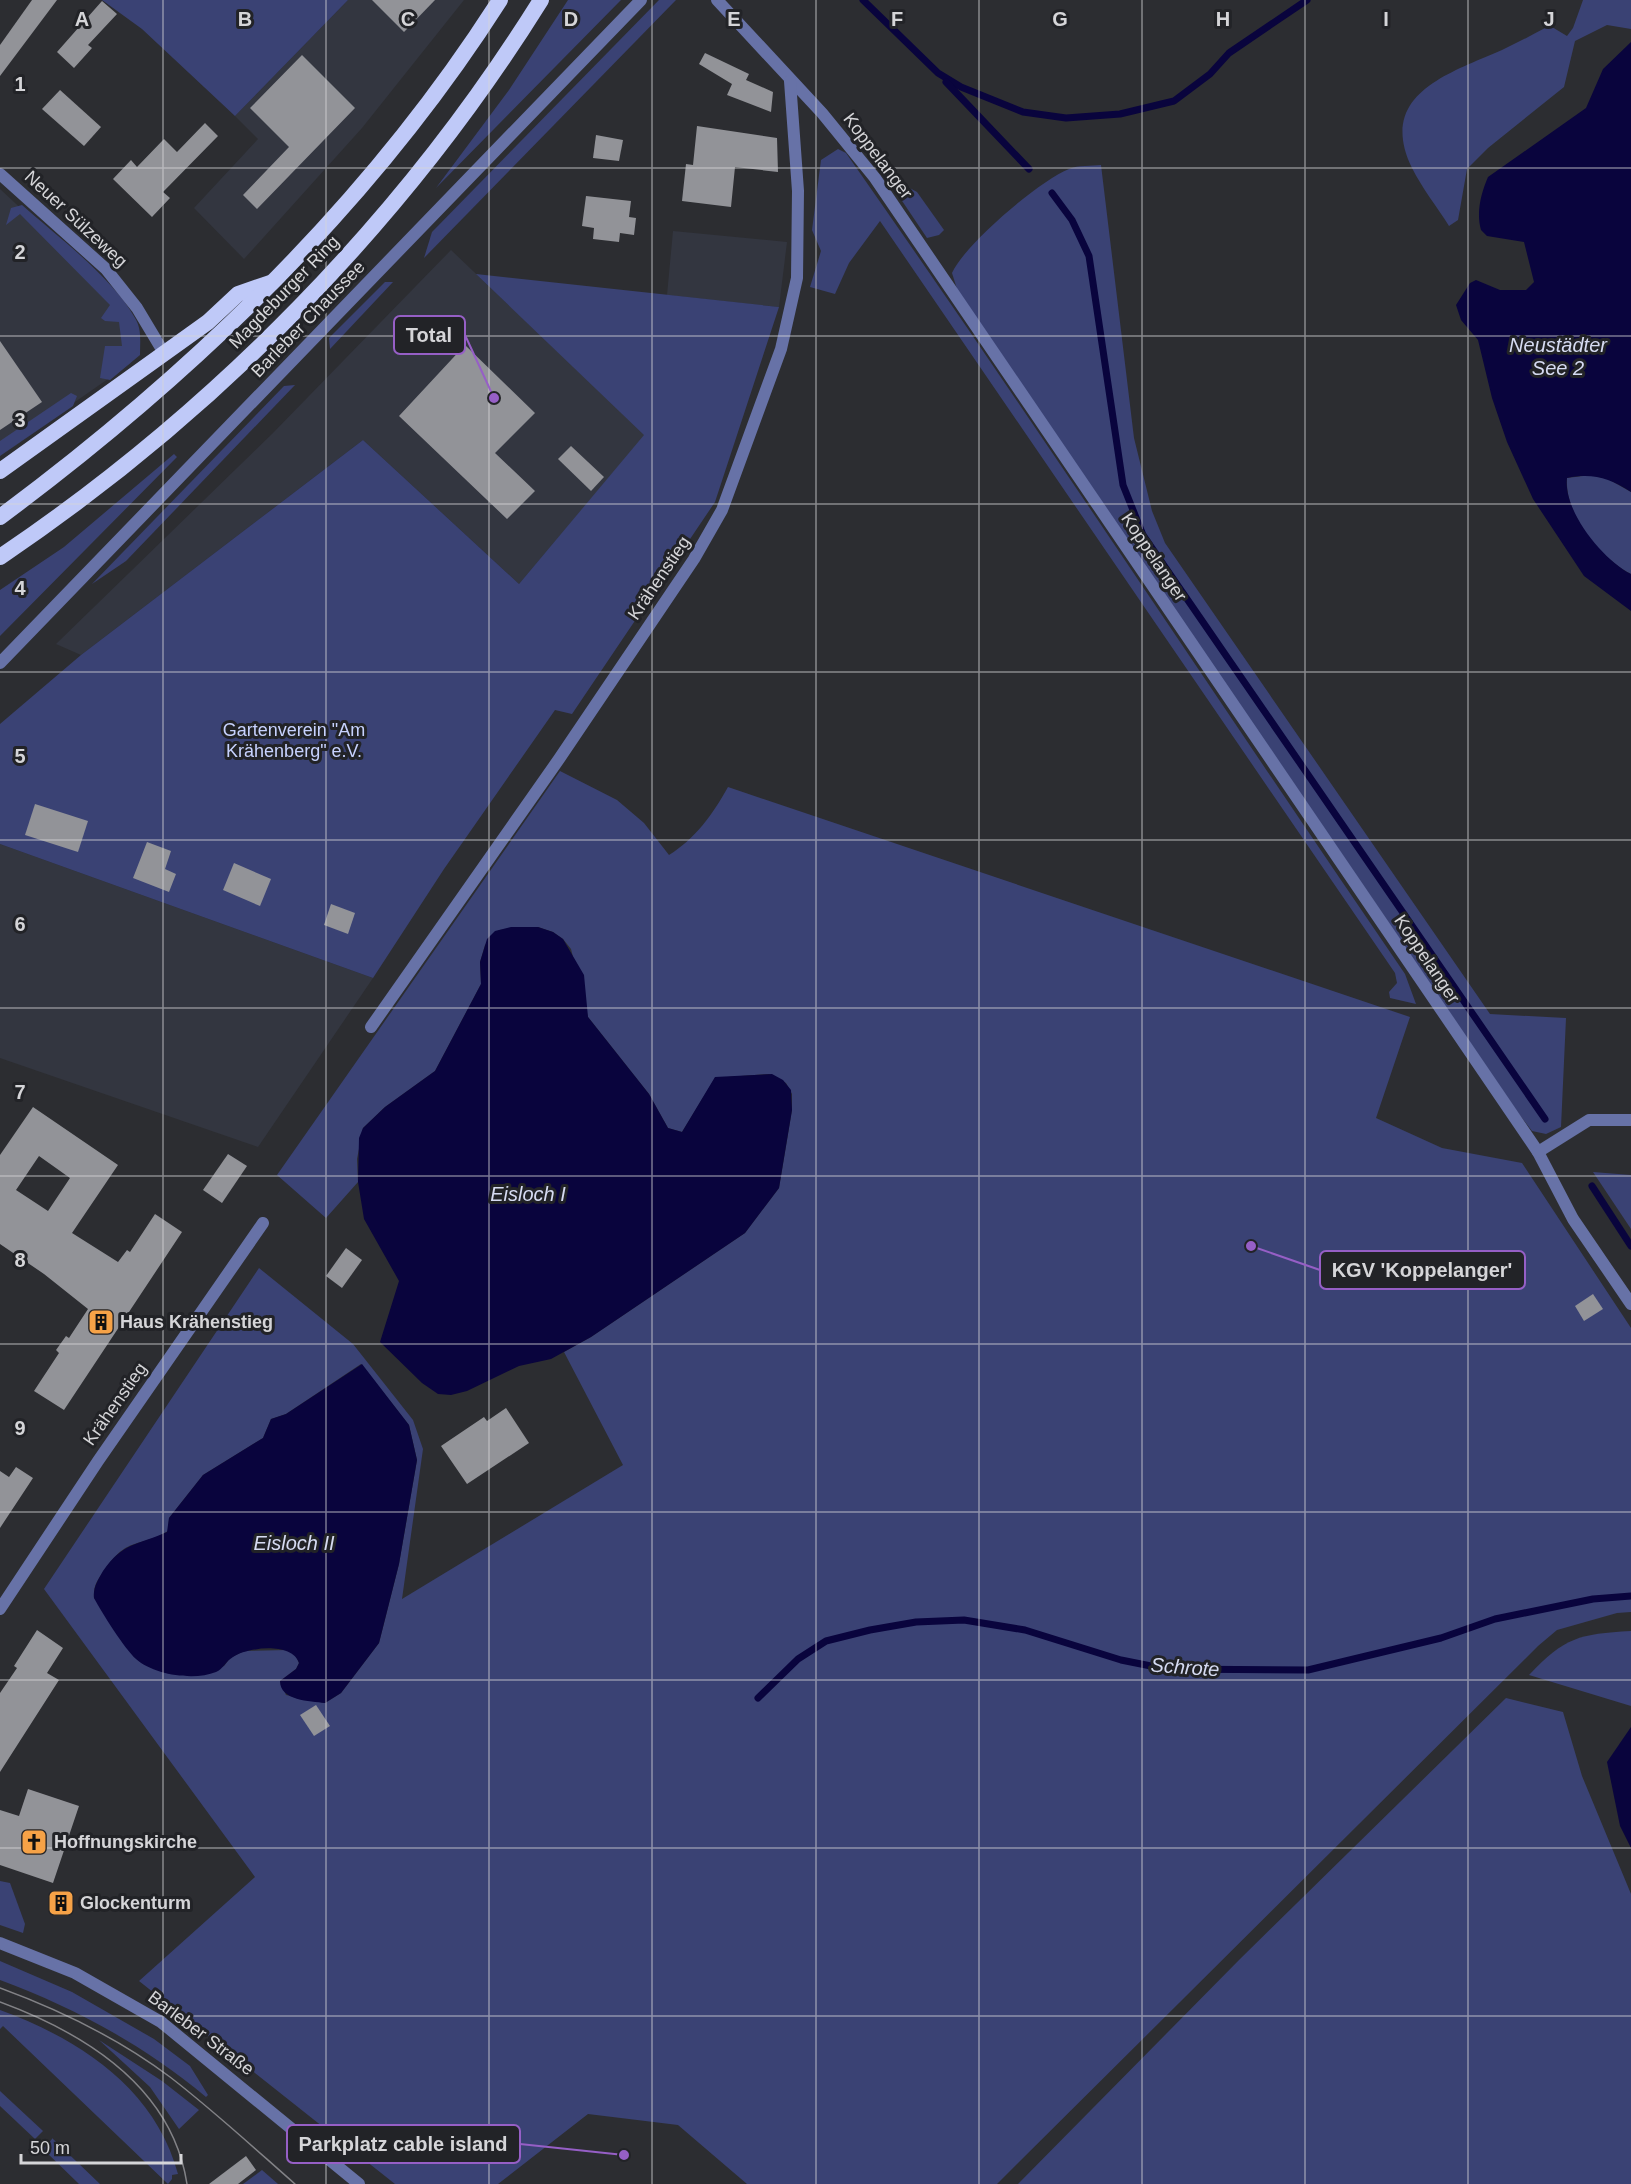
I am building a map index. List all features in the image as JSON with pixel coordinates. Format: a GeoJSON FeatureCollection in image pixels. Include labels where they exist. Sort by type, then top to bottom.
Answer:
{"type":"FeatureCollection","features":[{"type":"Feature","properties":{"kind":"highway","name":"Magdeburger Ring"},"geometry":{"type":"LineString","coordinates":[[0,517],[151,399],[274,282],[337,214],[401,137],[500,0]]}},
{"type":"Feature","properties":{"kind":"highway","name":"Magdeburger Ring"},"geometry":{"type":"LineString","coordinates":[[0,557],[77,502],[160,436],[226,378],[304,302],[383,215],[419,170],[500,62],[541,0]]}},
{"type":"Feature","properties":{"kind":"highway"},"geometry":{"type":"LineString","coordinates":[[0,471],[218,314],[238,294],[274,282]]}},
{"type":"Feature","properties":{"kind":"street","name":"Barleber Chaussee"},"geometry":{"type":"LineString","coordinates":[[0,663],[641,0]]}},
{"type":"Feature","properties":{"kind":"street","name":"Koppelanger"},"geometry":{"type":"LineString","coordinates":[[717,0],[833,126],[876,178],[1538,1152],[1573,1219],[1631,1304]]}},
{"type":"Feature","properties":{"kind":"street","name":"Krähenstieg"},"geometry":{"type":"LineString","coordinates":[[371,1027],[674,590],[705,542],[725,503],[781,349],[797,278],[798,191],[790,81]]}},
{"type":"Feature","properties":{"kind":"street","name":"Neuer Sülzeweg"},"geometry":{"type":"LineString","coordinates":[[0,174],[110,274],[137,308],[164,353]]}},
{"type":"Feature","properties":{"kind":"street"},"geometry":{"type":"LineString","coordinates":[[1538,1152],[1589,1120],[1610,1118],[1631,1120]]}},
{"type":"Feature","properties":{"kind":"street","name":"Krähenstieg"},"geometry":{"type":"LineString","coordinates":[[0,1609],[98,1461],[263,1223]]}},
{"type":"Feature","properties":{"kind":"street","name":"Barleber Straße"},"geometry":{"type":"LineString","coordinates":[[0,1944],[75,1973],[161,2022],[359,2184]]}},
{"type":"Feature","properties":{"kind":"shaded area"},"geometry":{"type":"Polygon","coordinates":[[[348,0],[464,0],[362,128],[244,259],[194,208],[258,139],[235,116],[348,0]]]}},
{"type":"Feature","properties":{"kind":"shaded area"},"geometry":{"type":"Polygon","coordinates":[[[0,189],[120,301],[131,363],[0,454],[0,189]]]}},
{"type":"Feature","properties":{"kind":"shaded area"},"geometry":{"type":"Polygon","coordinates":[[[673,231],[787,242],[779,307],[667,295],[673,231]]]}},
{"type":"Feature","properties":{"kind":"shaded area"},"geometry":{"type":"Polygon","coordinates":[[[451,250],[645,435],[519,584],[363,440],[81,655],[56,644],[273,433],[451,250]]]}},
{"type":"Feature","properties":{"kind":"shaded area"},"geometry":{"type":"Polygon","coordinates":[[[0,844],[373,978],[258,1147],[0,1058],[0,844]]]}},
{"type":"Feature","properties":{"kind":"green space"},"geometry":{"type":"Polygon","coordinates":[[[102,0],[348,0],[235,116],[142,29],[102,0]]]}},
{"type":"Feature","properties":{"kind":"green space"},"geometry":{"type":"Polygon","coordinates":[[[568,0],[621,0],[436,188],[509,90],[568,0]]]}},
{"type":"Feature","properties":{"kind":"green space"},"geometry":{"type":"Polygon","coordinates":[[[659,0],[676,0],[424,258],[432,232],[659,0]]]}},
{"type":"Feature","properties":{"kind":"green space"},"geometry":{"type":"Polygon","coordinates":[[[1583,0],[1631,0],[1631,29],[1607,25],[1575,41],[1564,87],[1488,148],[1467,169],[1458,220],[1449,226],[1412,168],[1403,143],[1404,122],[1411,104],[1424,90],[1441,78],[1547,27],[1552,27],[1567,36],[1573,28],[1583,0]]]}},
{"type":"Feature","properties":{"kind":"green space"},"geometry":{"type":"Polygon","coordinates":[[[838,149],[846,153],[917,255],[1405,974],[1416,1004],[1390,998],[1389,992],[1397,983],[1395,973],[880,221],[849,263],[835,294],[810,287],[821,251],[812,230],[821,160],[838,149]]]}},
{"type":"Feature","properties":{"kind":"green space"},"geometry":{"type":"Polygon","coordinates":[[[1101,165],[1134,438],[1152,511],[1165,543],[1490,1014],[1566,1018],[1561,1127],[1546,1134],[1532,1131],[1516,1110],[957,289],[952,273],[972,246],[1004,215],[1040,186],[1069,169],[1101,165]]]}},
{"type":"Feature","properties":{"kind":"green space"},"geometry":{"type":"Polygon","coordinates":[[[884,174],[917,192],[944,230],[939,235],[927,238],[884,174]]]}},
{"type":"Feature","properties":{"kind":"green space"},"geometry":{"type":"Polygon","coordinates":[[[22,205],[99,273],[125,303],[137,322],[140,355],[110,380],[100,378],[105,346],[122,346],[119,322],[105,321],[101,318],[110,305],[20,214],[6,225],[11,208],[22,205]]]}},
{"type":"Feature","properties":{"kind":"green space","name":"Gartenverein \"Am Krähenberg\" e.V."},"geometry":{"type":"Polygon","coordinates":[[[476,274],[779,307],[715,502],[572,714],[555,710],[444,869],[373,978],[0,844],[0,724],[81,655],[363,440],[519,584],[644,435],[476,274]]]}},
{"type":"Feature","properties":{"kind":"green space"},"geometry":{"type":"Polygon","coordinates":[[[385,282],[393,282],[330,349],[329,338],[385,282]]]}},
{"type":"Feature","properties":{"kind":"green space"},"geometry":{"type":"Polygon","coordinates":[[[295,385],[126,561],[92,584],[284,386],[295,385]]]}},
{"type":"Feature","properties":{"kind":"green space"},"geometry":{"type":"Polygon","coordinates":[[[71,393],[77,396],[73,406],[0,456],[0,441],[71,393]]]}},
{"type":"Feature","properties":{"kind":"green space"},"geometry":{"type":"Polygon","coordinates":[[[174,454],[177,457],[0,636],[0,590],[64,547],[174,454]]]}},
{"type":"Feature","properties":{"kind":"green space"},"geometry":{"type":"Polygon","coordinates":[[[1591,475],[1608,479],[1631,492],[1631,574],[1619,567],[1596,546],[1586,534],[1571,506],[1567,478],[1591,475]]]}},
{"type":"Feature","properties":{"kind":"green space"},"geometry":{"type":"Polygon","coordinates":[[[560,771],[617,800],[644,823],[669,855],[703,825],[728,787],[1410,1017],[1376,1118],[1442,1148],[1522,1163],[1631,1328],[1631,1612],[1617,1613],[1557,1630],[1538,1646],[997,2184],[747,2184],[678,2125],[588,2114],[498,2184],[395,2184],[139,1981],[255,1877],[44,1589],[259,1268],[353,1344],[413,1420],[423,1449],[402,1599],[623,1465],[564,1352],[591,1337],[745,1233],[779,1188],[792,1110],[792,1094],[786,1083],[769,1074],[715,1078],[682,1132],[668,1128],[649,1094],[588,1017],[571,949],[563,939],[553,932],[538,927],[499,930],[485,945],[480,962],[481,984],[435,1071],[385,1107],[363,1128],[357,1159],[358,1182],[326,1218],[277,1175],[560,771]],[[361,1364],[286,1414],[271,1419],[263,1438],[203,1475],[169,1518],[168,1531],[127,1547],[112,1560],[97,1581],[94,1598],[153,1668],[178,1675],[197,1675],[224,1666],[230,1658],[244,1651],[288,1650],[295,1654],[299,1663],[296,1669],[280,1681],[286,1695],[325,1703],[341,1693],[379,1643],[399,1564],[417,1460],[409,1425],[361,1364]]]}},
{"type":"Feature","properties":{"kind":"green space"},"geometry":{"type":"Polygon","coordinates":[[[1593,1172],[1631,1175],[1631,1229],[1593,1172]]]}},
{"type":"Feature","properties":{"kind":"green space"},"geometry":{"type":"Polygon","coordinates":[[[1631,1631],[1631,1706],[1529,1675],[1563,1645],[1574,1640],[1585,1636],[1631,1631]]]}},
{"type":"Feature","properties":{"kind":"green space"},"geometry":{"type":"Polygon","coordinates":[[[1506,1698],[1563,1712],[1582,1776],[1631,1894],[1631,2184],[1018,2184],[1240,1959],[1506,1698]]]}},
{"type":"Feature","properties":{"kind":"green space"},"geometry":{"type":"Polygon","coordinates":[[[0,1881],[10,1883],[25,1924],[23,1933],[0,1925],[0,1881]]]}},
{"type":"Feature","properties":{"kind":"green space"},"geometry":{"type":"Polygon","coordinates":[[[0,1961],[72,1992],[154,2039],[190,2066],[208,2095],[206,2097],[158,2061],[108,2030],[55,2003],[0,1980],[0,1961]]]}},
{"type":"Feature","properties":{"kind":"green space"},"geometry":{"type":"Polygon","coordinates":[[[0,2010],[58,2036],[85,2052],[110,2071],[152,2116],[167,2143],[178,2174],[172,2175],[168,2184],[3,2026],[0,2029],[0,2010]]]}},
{"type":"Feature","properties":{"kind":"green space"},"geometry":{"type":"Polygon","coordinates":[[[99,2040],[162,2081],[199,2110],[179,2129],[150,2087],[99,2040]]]}},
{"type":"Feature","properties":{"kind":"green space"},"geometry":{"type":"Polygon","coordinates":[[[0,2091],[43,2131],[35,2139],[0,2106],[0,2091]]]}},
{"type":"Feature","properties":{"kind":"green space"},"geometry":{"type":"Polygon","coordinates":[[[53,2138],[100,2184],[79,2184],[43,2149],[53,2138]]]}},
{"type":"Feature","properties":{"kind":"green space"},"geometry":{"type":"Polygon","coordinates":[[[262,2170],[278,2184],[243,2184],[262,2170]]]}},
{"type":"Feature","properties":{"kind":"water","name":"Neustädter See 2"},"geometry":{"type":"Polygon","coordinates":[[[1631,42],[1631,492],[1615,483],[1585,476],[1567,478],[1567,491],[1578,519],[1597,546],[1631,574],[1631,611],[1584,576],[1533,499],[1507,442],[1492,398],[1478,340],[1461,320],[1456,305],[1470,283],[1476,280],[1500,290],[1526,290],[1534,282],[1524,242],[1487,236],[1481,230],[1479,210],[1485,183],[1488,177],[1586,108],[1603,69],[1631,42]]]}},
{"type":"Feature","properties":{"kind":"water","name":"Eisloch I"},"geometry":{"type":"Polygon","coordinates":[[[511,927],[538,927],[553,932],[563,939],[584,975],[588,1017],[649,1094],[668,1128],[682,1132],[715,1077],[772,1074],[783,1080],[791,1090],[792,1110],[779,1188],[745,1233],[591,1337],[551,1359],[519,1366],[467,1391],[451,1395],[438,1394],[422,1383],[380,1342],[399,1281],[364,1219],[358,1182],[359,1138],[363,1128],[385,1107],[435,1071],[481,984],[480,962],[487,939],[495,931],[511,927]]]}},
{"type":"Feature","properties":{"kind":"water","name":"Eisloch II"},"geometry":{"type":"Polygon","coordinates":[[[362,1364],[409,1425],[417,1460],[399,1564],[379,1643],[341,1693],[325,1703],[297,1699],[285,1693],[280,1681],[296,1669],[299,1663],[295,1656],[279,1649],[259,1649],[240,1654],[221,1669],[207,1675],[174,1675],[144,1665],[131,1654],[94,1598],[95,1587],[103,1571],[124,1549],[167,1532],[169,1518],[203,1475],[263,1438],[271,1419],[286,1414],[362,1364]]]}},
{"type":"Feature","properties":{"kind":"water"},"geometry":{"type":"Polygon","coordinates":[[[1631,1727],[1631,1848],[1620,1826],[1607,1762],[1631,1727]]]}},
{"type":"Feature","properties":{"kind":"building"},"geometry":{"type":"Polygon","coordinates":[[[32,0],[57,0],[0,76],[0,45],[32,0]]]}},
{"type":"Feature","properties":{"kind":"building"},"geometry":{"type":"Polygon","coordinates":[[[372,0],[435,0],[404,32],[372,0]]]}},
{"type":"Feature","properties":{"kind":"building"},"geometry":{"type":"Polygon","coordinates":[[[102,1],[117,14],[88,45],[92,48],[74,68],[57,52],[102,1]]]}},
{"type":"Feature","properties":{"kind":"building"},"geometry":{"type":"Polygon","coordinates":[[[705,53],[749,74],[746,80],[773,92],[771,112],[727,95],[732,84],[699,64],[705,53]]]}},
{"type":"Feature","properties":{"kind":"building"},"geometry":{"type":"Polygon","coordinates":[[[302,55],[355,108],[257,209],[243,195],[289,147],[250,108],[302,55]]]}},
{"type":"Feature","properties":{"kind":"building"},"geometry":{"type":"Polygon","coordinates":[[[60,90],[101,127],[84,146],[42,109],[60,90]]]}},
{"type":"Feature","properties":{"kind":"building"},"geometry":{"type":"Polygon","coordinates":[[[205,123],[218,136],[163,192],[170,198],[152,217],[113,179],[131,160],[137,167],[164,139],[177,152],[205,123]]]}},
{"type":"Feature","properties":{"kind":"building"},"geometry":{"type":"Polygon","coordinates":[[[697,126],[777,138],[778,172],[735,167],[731,207],[682,201],[686,164],[693,165],[697,126]]]}},
{"type":"Feature","properties":{"kind":"building"},"geometry":{"type":"Polygon","coordinates":[[[596,135],[623,140],[619,161],[593,158],[596,135]]]}},
{"type":"Feature","properties":{"kind":"building"},"geometry":{"type":"Polygon","coordinates":[[[586,196],[631,201],[629,217],[636,218],[634,235],[620,233],[619,242],[593,239],[594,228],[582,226],[586,196]]]}},
{"type":"Feature","properties":{"kind":"building"},"geometry":{"type":"Polygon","coordinates":[[[0,341],[42,402],[0,430],[0,341]]]}},
{"type":"Feature","properties":{"kind":"building"},"geometry":{"type":"Polygon","coordinates":[[[465,345],[535,413],[495,453],[535,491],[507,519],[399,416],[465,345]]]}},
{"type":"Feature","properties":{"kind":"building"},"geometry":{"type":"Polygon","coordinates":[[[571,446],[604,477],[591,491],[558,459],[571,446]]]}},
{"type":"Feature","properties":{"kind":"building"},"geometry":{"type":"Polygon","coordinates":[[[35,804],[88,821],[78,852],[25,835],[35,804]]]}},
{"type":"Feature","properties":{"kind":"building"},"geometry":{"type":"Polygon","coordinates":[[[147,842],[171,851],[165,869],[176,874],[169,892],[133,878],[147,842]]]}},
{"type":"Feature","properties":{"kind":"building"},"geometry":{"type":"Polygon","coordinates":[[[234,863],[271,879],[260,906],[223,890],[234,863]]]}},
{"type":"Feature","properties":{"kind":"building"},"geometry":{"type":"Polygon","coordinates":[[[331,904],[355,913],[348,934],[324,925],[331,904]]]}},
{"type":"Feature","properties":{"kind":"building"},"geometry":{"type":"Polygon","coordinates":[[[33,1107],[118,1165],[72,1233],[118,1262],[127,1250],[130,1252],[155,1214],[182,1232],[64,1410],[34,1391],[59,1353],[56,1350],[66,1336],[69,1338],[88,1309],[44,1274],[0,1244],[0,1155],[33,1107]],[[39,1156],[16,1190],[48,1211],[70,1178],[39,1156]]]}},
{"type":"Feature","properties":{"kind":"building"},"geometry":{"type":"Polygon","coordinates":[[[228,1154],[247,1166],[222,1203],[203,1190],[228,1154]]]}},
{"type":"Feature","properties":{"kind":"building"},"geometry":{"type":"Polygon","coordinates":[[[346,1248],[362,1260],[342,1288],[326,1276],[346,1248]]]}},
{"type":"Feature","properties":{"kind":"building"},"geometry":{"type":"Polygon","coordinates":[[[1593,1294],[1603,1309],[1584,1321],[1575,1306],[1593,1294]]]}},
{"type":"Feature","properties":{"kind":"building"},"geometry":{"type":"Polygon","coordinates":[[[506,1408],[529,1443],[467,1484],[441,1446],[484,1417],[487,1421],[506,1408]]]}},
{"type":"Feature","properties":{"kind":"building"},"geometry":{"type":"Polygon","coordinates":[[[16,1467],[33,1478],[0,1528],[0,1471],[9,1477],[16,1467]]]}},
{"type":"Feature","properties":{"kind":"building"},"geometry":{"type":"Polygon","coordinates":[[[37,1630],[63,1648],[47,1673],[59,1680],[0,1772],[0,1693],[17,1668],[14,1666],[37,1630]]]}},
{"type":"Feature","properties":{"kind":"building"},"geometry":{"type":"Polygon","coordinates":[[[316,1705],[330,1726],[314,1736],[300,1715],[316,1705]]]}},
{"type":"Feature","properties":{"kind":"building","name":"Hoffnungskirche"},"geometry":{"type":"Polygon","coordinates":[[[28,1789],[79,1806],[53,1883],[0,1865],[0,1810],[19,1816],[28,1789]]]}},
{"type":"Feature","properties":{"kind":"building"},"geometry":{"type":"Polygon","coordinates":[[[246,2156],[256,2170],[238,2184],[209,2184],[246,2156]]]}},
{"type":"Feature","properties":{"kind":"waterway"},"geometry":{"type":"LineString","coordinates":[[863,0],[938,73],[961,87],[1023,112],[1066,118],[1120,114],[1174,101],[1210,74],[1229,53],[1307,0]]}},
{"type":"Feature","properties":{"kind":"waterway"},"geometry":{"type":"LineString","coordinates":[[946,82],[1029,169]]}},
{"type":"Feature","properties":{"kind":"waterway"},"geometry":{"type":"LineString","coordinates":[[1052,193],[1072,220],[1089,256],[1123,485],[1143,535],[1545,1119]]}},
{"type":"Feature","properties":{"kind":"waterway"},"geometry":{"type":"LineString","coordinates":[[1592,1186],[1631,1246]]}},
{"type":"Feature","properties":{"kind":"waterway","name":"Schrote"},"geometry":{"type":"LineString","coordinates":[[758,1698],[798,1659],[826,1641],[916,1622],[964,1620],[1025,1630],[1121,1660],[1166,1669],[1308,1670],[1441,1638],[1495,1619],[1593,1599],[1631,1596]]}},
{"type":"Feature","properties":{"kind":"tram line"},"geometry":{"type":"LineString","coordinates":[[0,1988],[88,2026],[150,2063],[202,2103],[295,2184]]}},
{"type":"Feature","properties":{"kind":"tram line"},"geometry":{"type":"LineString","coordinates":[[0,2002],[63,2030],[119,2068],[143,2092],[163,2119],[178,2150],[187,2184]]}},
{"type":"Feature","properties":{"kind":"place","name":"Total"},"geometry":{"type":"Point","coordinates":[494,398]}},
{"type":"Feature","properties":{"kind":"place","name":"KGV 'Koppelanger'"},"geometry":{"type":"Point","coordinates":[1251,1246]}},
{"type":"Feature","properties":{"kind":"place","name":"Haus Krähenstieg"},"geometry":{"type":"Point","coordinates":[101,1322]}},
{"type":"Feature","properties":{"kind":"place","name":"Hoffnungskirche"},"geometry":{"type":"Point","coordinates":[34,1842]}},
{"type":"Feature","properties":{"kind":"place","name":"Glockenturm"},"geometry":{"type":"Point","coordinates":[61,1903]}},
{"type":"Feature","properties":{"kind":"place","name":"Parkplatz cable island"},"geometry":{"type":"Point","coordinates":[624,2155]}}]}
